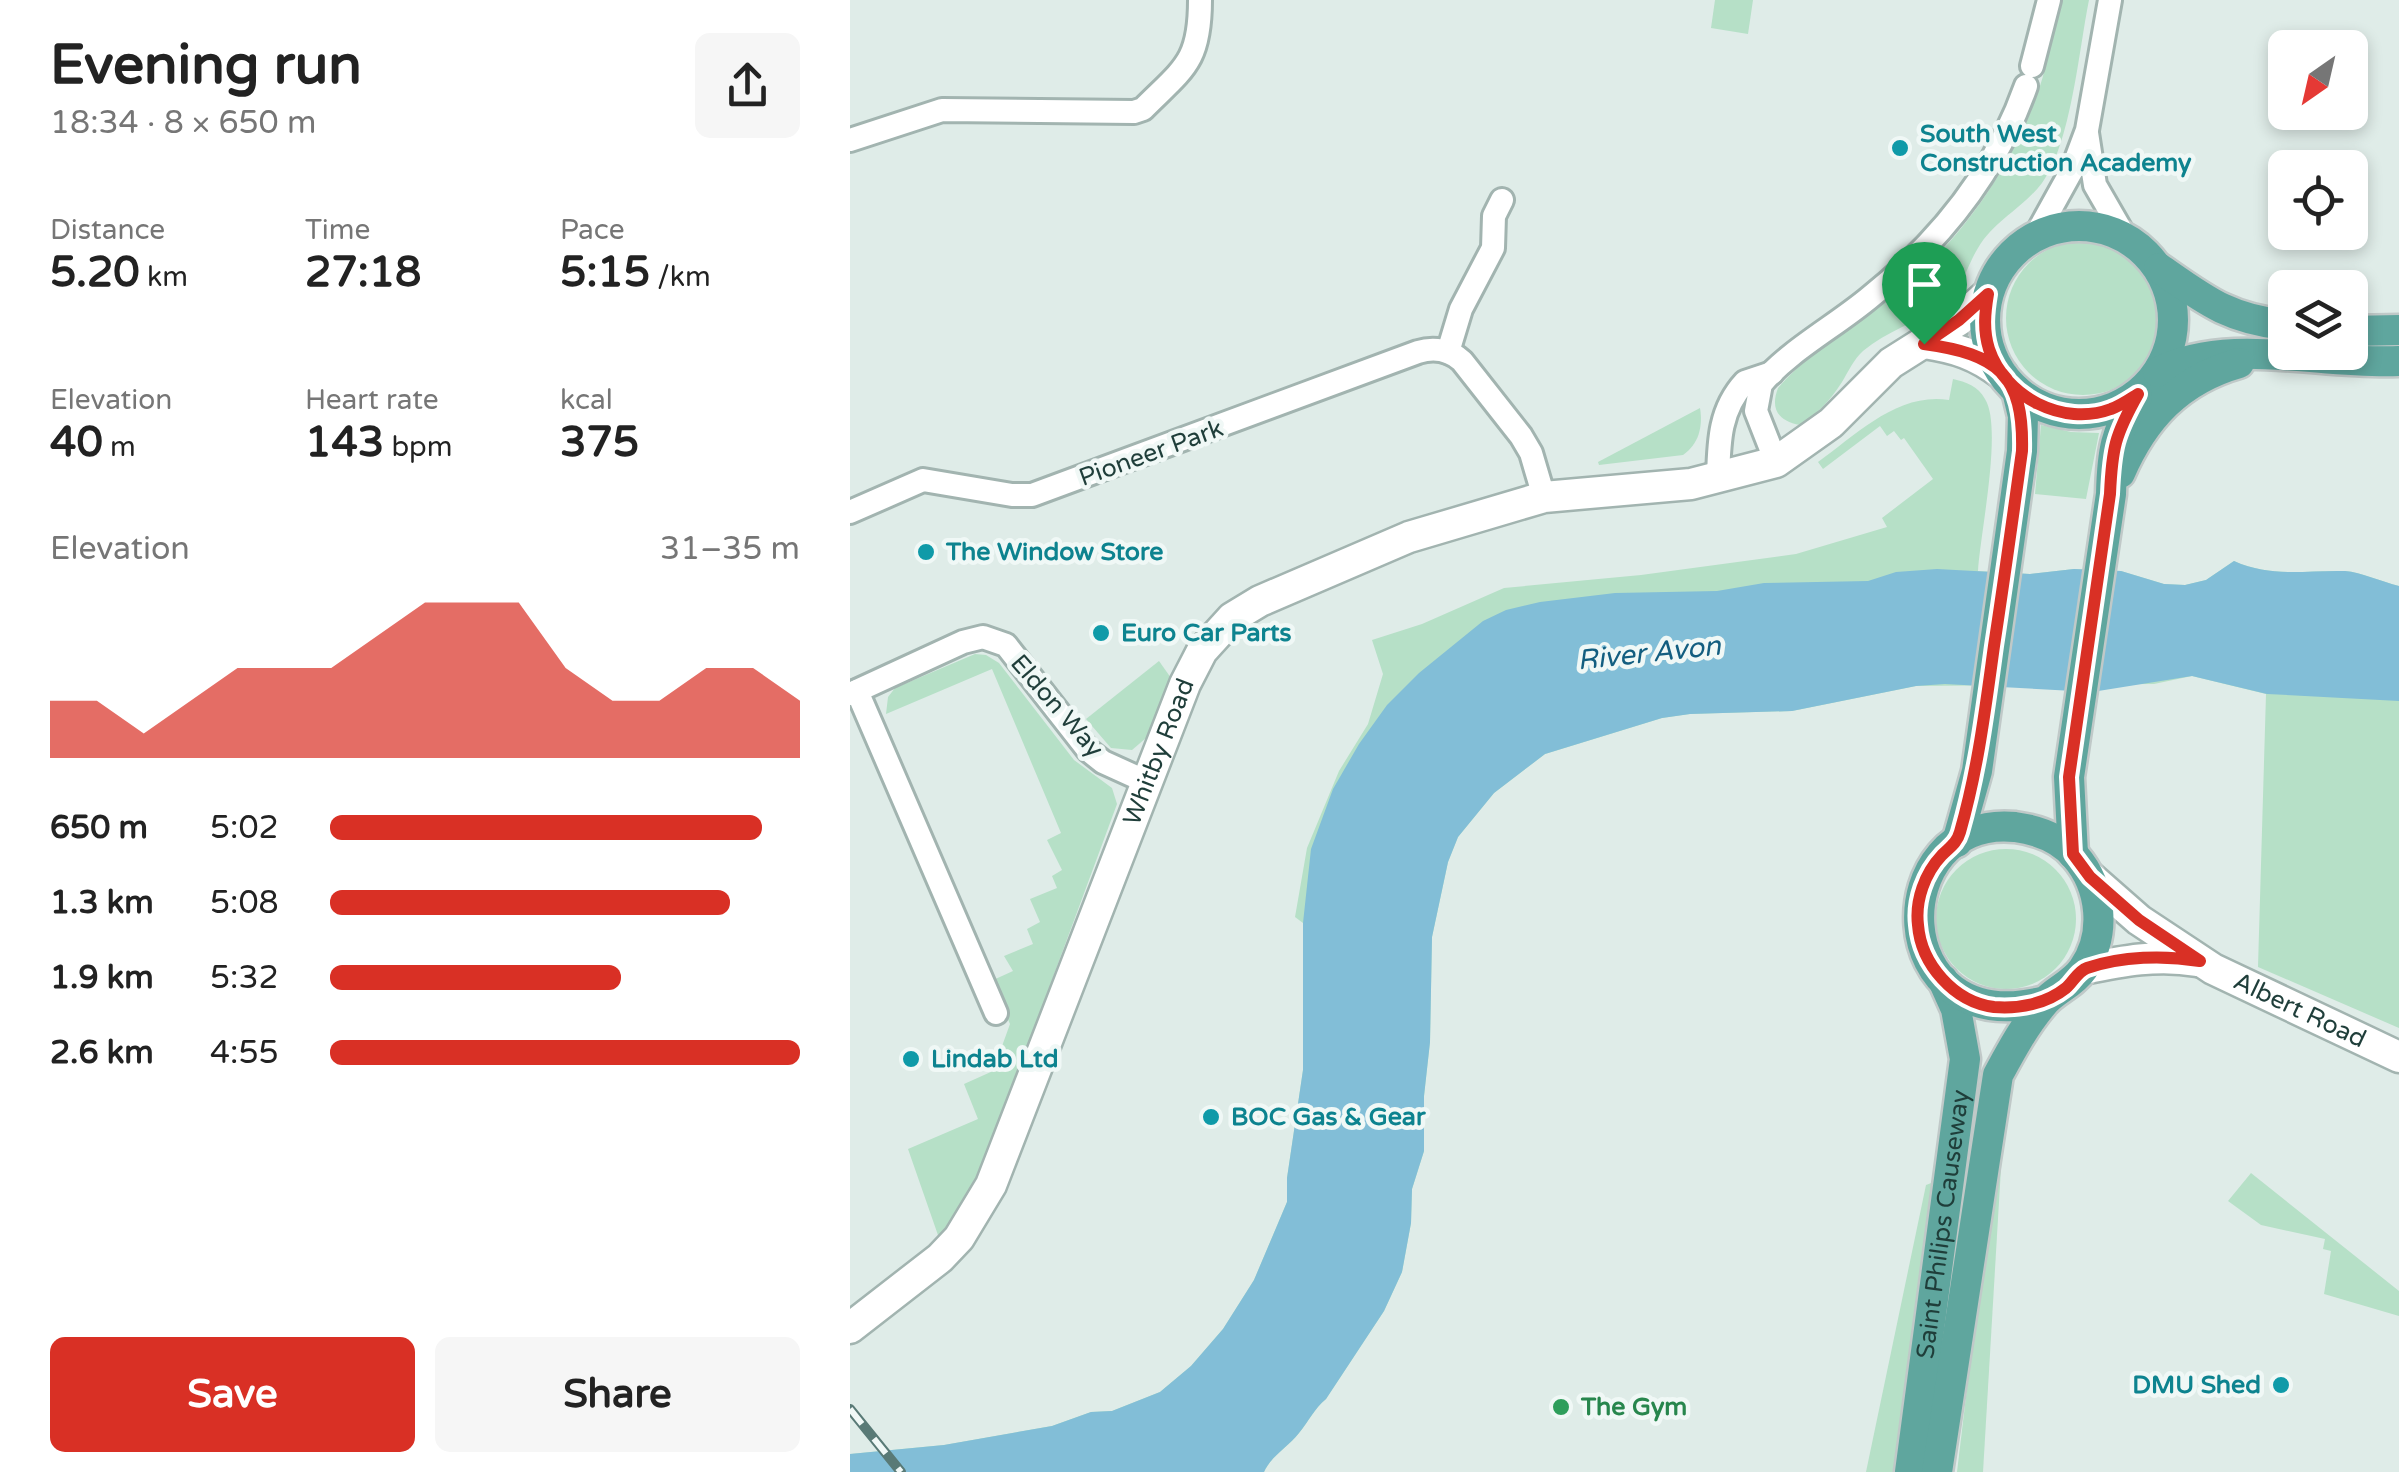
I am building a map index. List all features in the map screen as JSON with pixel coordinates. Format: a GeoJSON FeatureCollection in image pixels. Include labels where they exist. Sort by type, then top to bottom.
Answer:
{"type":"FeatureCollection","features":[{"type":"Feature","properties":{"kind":"main road"},"geometry":{"type":"LineString","coordinates":[[1957,842],[1978,771],[2023,416],[1989,349],[1984,322],[1988,294],[2006,260],[2036,235],[2066,226],[2096,226],[2125,236],[2159,268],[2218,308],[2239,318],[2268,322]]}},
{"type":"Feature","properties":{"kind":"main road"},"geometry":{"type":"LineString","coordinates":[[2082,866],[2054,838],[2030,829],[2005,826],[1980,831],[1957,842],[1933,866],[1918,902],[1922,947],[1943,980],[1965,997],[1990,1006],[2018,1008],[2045,1001],[2066,988],[2084,968],[2097,940],[2099,908],[2082,866],[2069,777],[2117,430],[2172,339],[2172,302],[2159,268]]}},
{"type":"Feature","properties":{"kind":"main road"},"geometry":{"type":"LineString","coordinates":[[2368,331],[2399,330]]}},
{"type":"Feature","properties":{"kind":"main road"},"geometry":{"type":"LineString","coordinates":[[2009,382],[2045,408],[2077,415],[2109,410],[2184,360],[2213,354],[2399,361]]}},
{"type":"Feature","properties":{"kind":"main road"},"geometry":{"type":"LineString","coordinates":[[2110,494],[2131,448],[2164,403],[2206,375],[2266,356]]}},
{"type":"Feature","properties":{"kind":"main road","name":"Saint Philips Causeway"},"geometry":{"type":"LineString","coordinates":[[1910,1472],[1963,1081],[1962,1035],[1943,980]]}},
{"type":"Feature","properties":{"kind":"main road","name":"Saint Philips Causeway"},"geometry":{"type":"LineString","coordinates":[[1937,1472],[1998,1075],[2045,1001]]}},
{"type":"Feature","properties":{"kind":"street"},"geometry":{"type":"LineString","coordinates":[[850,140],[942,110],[1143,109],[1186,66],[1197,46],[1200,0]]}},
{"type":"Feature","properties":{"kind":"street"},"geometry":{"type":"LineString","coordinates":[[1776,462],[1758,419],[1758,389],[1772,373],[1871,297],[1927,247],[1972,190],[2004,143],[2030,76],[2049,0]]}},
{"type":"Feature","properties":{"kind":"street"},"geometry":{"type":"LineString","coordinates":[[2036,235],[2072,170],[2087,130],[2110,0]]}},
{"type":"Feature","properties":{"kind":"street"},"geometry":{"type":"LineString","coordinates":[[2087,130],[2095,185],[2125,236]]}},
{"type":"Feature","properties":{"kind":"street"},"geometry":{"type":"LineString","coordinates":[[1502,200],[1494,216],[1493,248],[1461,309],[1448,352],[1462,361],[1521,436],[1531,453],[1544,496]]}},
{"type":"Feature","properties":{"kind":"street","name":"Whitby Road"},"geometry":{"type":"LineString","coordinates":[[850,1328],[960,1238],[990,1185],[1185,684],[1202,651],[1232,618],[1260,601],[1409,537],[1544,496],[1718,479],[1776,462],[1832,423],[1891,363],[1959,320],[1988,294]]}},
{"type":"Feature","properties":{"kind":"street"},"geometry":{"type":"LineString","coordinates":[[1924,344],[1960,349],[1980,357],[2009,382]]}},
{"type":"Feature","properties":{"kind":"street","name":"Pioneer Park"},"geometry":{"type":"LineString","coordinates":[[850,512],[923,480],[1032,495],[1418,352],[1448,352]]}},
{"type":"Feature","properties":{"kind":"street"},"geometry":{"type":"LineString","coordinates":[[1718,479],[1724,414],[1745,382],[1772,373]]}},
{"type":"Feature","properties":{"kind":"street","name":"Eldon Way"},"geometry":{"type":"LineString","coordinates":[[996,1012],[853,692],[963,642],[983,637],[1006,646],[1088,750],[1103,762],[1147,782]]}},
{"type":"Feature","properties":{"kind":"street","name":"Albert Road"},"geometry":{"type":"LineString","coordinates":[[2082,866],[2139,920],[2200,961],[2323,1024],[2399,1057]]}},
{"type":"Feature","properties":{"kind":"street","name":"Albert Road"},"geometry":{"type":"LineString","coordinates":[[2084,968],[2149,958],[2200,961]]}},
{"type":"Feature","properties":{"kind":"green space"},"geometry":{"type":"Polygon","coordinates":[[[1715,0],[1753,0],[1748,34],[1711,28],[1715,0]]]}},
{"type":"Feature","properties":{"kind":"green space"},"geometry":{"type":"Polygon","coordinates":[[[2060,0],[2089,0],[2067,121],[2042,183],[1985,238],[1949,300],[1863,351],[1833,395],[1800,425],[1781,417],[1776,408],[1778,388],[1811,356],[1919,273],[1986,194],[2034,103],[2060,0]]]}},
{"type":"Feature","properties":{"kind":"green space"},"geometry":{"type":"Polygon","coordinates":[[[2083,241],[2113,247],[2138,263],[2154,288],[2160,318],[2154,348],[2138,373],[2113,389],[2083,395],[2053,389],[2028,373],[2012,348],[2006,318],[2012,288],[2028,263],[2053,247],[2083,241]]]}},
{"type":"Feature","properties":{"kind":"green space"},"geometry":{"type":"Polygon","coordinates":[[[1953,379],[1979,391],[1990,413],[1991,456],[1978,571],[2121,571],[2164,584],[2185,585],[2206,580],[2234,561],[2275,571],[2351,572],[2399,586],[1581,641],[1346,1007],[1234,1398],[850,1472],[850,1454],[944,1445],[1052,1426],[1091,1412],[1112,1411],[1160,1392],[1191,1366],[1223,1329],[1254,1280],[1287,1202],[1303,1070],[1303,923],[1295,917],[1307,848],[1339,771],[1368,724],[1383,674],[1372,640],[1422,624],[1504,588],[1796,554],[1887,527],[1882,518],[1933,479],[1904,438],[1901,440],[1894,431],[1887,436],[1880,426],[1823,469],[1818,462],[1895,409],[1930,399],[1949,400],[1953,379]]]}},
{"type":"Feature","properties":{"kind":"green space"},"geometry":{"type":"Polygon","coordinates":[[[1700,408],[1699,434],[1683,455],[1599,465],[1598,462],[1700,408]]]}},
{"type":"Feature","properties":{"kind":"green space"},"geometry":{"type":"Polygon","coordinates":[[[2041,425],[2099,433],[2086,499],[2035,494],[2041,425]]]}},
{"type":"Feature","properties":{"kind":"green space"},"geometry":{"type":"Polygon","coordinates":[[[975,654],[999,663],[1074,760],[1112,788],[1117,804],[974,1191],[939,1238],[908,1149],[978,1119],[964,1084],[993,1071],[1010,1024],[991,981],[1013,971],[1004,956],[1033,944],[1027,929],[1040,922],[1030,899],[1057,888],[1052,876],[1062,870],[1047,840],[1061,833],[992,669],[886,714],[888,697],[895,688],[975,654]]]}},
{"type":"Feature","properties":{"kind":"green space"},"geometry":{"type":"Polygon","coordinates":[[[2399,659],[2399,1028],[2258,967],[2266,694],[2192,676],[2154,684],[1916,686],[1792,711],[1662,718],[1545,754],[1494,793],[1458,837],[1448,862],[1432,937],[1424,1151],[1412,1189],[1411,1223],[1402,1272],[1384,1311],[1326,1399],[1264,1472],[1209,1472],[1381,983],[1523,699],[2399,659]]]}},
{"type":"Feature","properties":{"kind":"green space"},"geometry":{"type":"Polygon","coordinates":[[[1159,661],[1171,678],[1146,738],[1132,750],[1111,748],[1086,719],[1159,661]]]}},
{"type":"Feature","properties":{"kind":"green space"},"geometry":{"type":"Polygon","coordinates":[[[2006,849],[2033,854],[2056,869],[2071,892],[2076,919],[2071,946],[2056,969],[2033,984],[2006,989],[1979,984],[1956,969],[1941,946],[1936,919],[1941,892],[1956,869],[1979,854],[2006,849]]]}},
{"type":"Feature","properties":{"kind":"green space"},"geometry":{"type":"Polygon","coordinates":[[[2002,1151],[1983,1472],[1957,1472],[1995,1154],[2002,1151]]]}},
{"type":"Feature","properties":{"kind":"green space"},"geometry":{"type":"Polygon","coordinates":[[[2251,1173],[2399,1291],[2399,1316],[2324,1294],[2331,1251],[2323,1249],[2325,1239],[2261,1225],[2228,1201],[2251,1173]]]}},
{"type":"Feature","properties":{"kind":"green space"},"geometry":{"type":"Polygon","coordinates":[[[1942,1179],[1893,1472],[1866,1472],[1926,1185],[1942,1179]]]}},
{"type":"Feature","properties":{"kind":"water","name":"River Avon"},"geometry":{"type":"Polygon","coordinates":[[[2234,561],[2275,571],[2351,572],[2399,586],[2399,701],[2267,694],[2192,676],[2092,692],[1916,686],[1792,711],[1662,718],[1545,754],[1494,793],[1458,837],[1448,862],[1432,937],[1424,1151],[1412,1189],[1411,1223],[1402,1272],[1384,1311],[1326,1399],[1264,1472],[850,1472],[850,1454],[944,1445],[1052,1426],[1091,1412],[1112,1411],[1160,1392],[1191,1366],[1223,1329],[1254,1280],[1287,1202],[1303,1070],[1303,923],[1311,849],[1333,789],[1387,705],[1419,673],[1483,621],[1506,610],[1540,602],[1615,593],[1868,581],[1896,572],[1937,569],[2030,574],[2074,569],[2121,571],[2164,584],[2185,585],[2206,580],[2234,561]]]}},
{"type":"Feature","properties":{"kind":"railway"},"geometry":{"type":"LineString","coordinates":[[850,1409],[901,1472]]}},
{"type":"Feature","properties":{"kind":"place","name":"South West Construction Academy"},"geometry":{"type":"Point","coordinates":[1900,148]}},
{"type":"Feature","properties":{"kind":"place","name":"The Window Store"},"geometry":{"type":"Point","coordinates":[926,552]}},
{"type":"Feature","properties":{"kind":"place","name":"Euro Car Parts"},"geometry":{"type":"Point","coordinates":[1101,633]}},
{"type":"Feature","properties":{"kind":"place","name":"Lindab Ltd"},"geometry":{"type":"Point","coordinates":[911,1059]}},
{"type":"Feature","properties":{"kind":"place","name":"BOC Gas & Gear"},"geometry":{"type":"Point","coordinates":[1211,1117]}},
{"type":"Feature","properties":{"kind":"place","name":"DMU Shed"},"geometry":{"type":"Point","coordinates":[2281,1385]}},
{"type":"Feature","properties":{"kind":"place","name":"The Gym"},"geometry":{"type":"Point","coordinates":[1561,1407]}},
{"type":"Feature","properties":{"kind":"route"},"geometry":{"type":"LineString","coordinates":[[1924,344],[1960,349],[1980,357],[2016,391],[2023,416],[2022,451],[1978,771],[1957,842],[1944,852],[1925,880],[1918,902],[1922,947],[1943,980],[1965,997],[1990,1006],[2018,1008],[2045,1001],[2066,988],[2084,968],[2132,959],[2176,957],[2200,961],[2139,920],[2090,877],[2073,854],[2069,777],[2110,494],[2112,454],[2117,430],[2138,394],[2109,410],[2077,415],[2045,408],[2016,391],[1989,349],[1984,322],[1988,294],[1924,344]]}}]}
